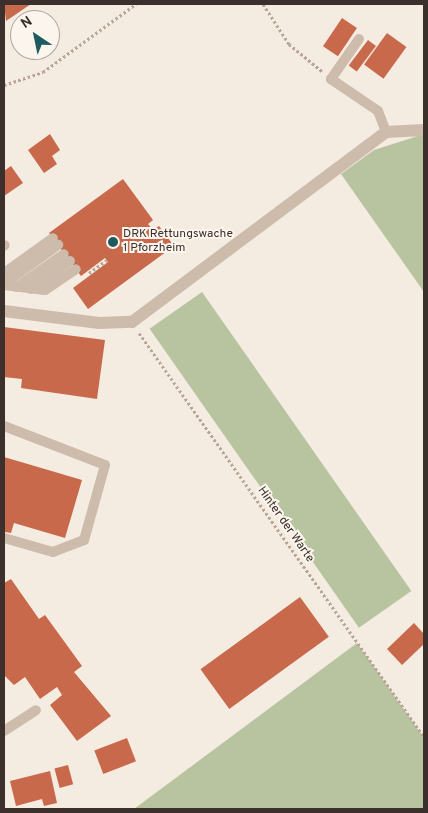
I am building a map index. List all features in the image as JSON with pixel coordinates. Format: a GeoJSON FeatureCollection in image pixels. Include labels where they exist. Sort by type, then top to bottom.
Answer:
{"type":"FeatureCollection","features":[{"type":"Feature","properties":{"kind":"street"},"geometry":{"type":"LineString","coordinates":[[4,311],[99,323],[132,322],[386,132],[424,130]]}},
{"type":"Feature","properties":{"kind":"lane"},"geometry":{"type":"LineString","coordinates":[[359,39],[331,79],[378,111],[386,132]]}},
{"type":"Feature","properties":{"kind":"lane"},"geometry":{"type":"LineString","coordinates":[[4,273],[64,253]]}},
{"type":"Feature","properties":{"kind":"lane"},"geometry":{"type":"LineString","coordinates":[[4,284],[64,253]]}},
{"type":"Feature","properties":{"kind":"lane"},"geometry":{"type":"LineString","coordinates":[[17,286],[64,253]]}},
{"type":"Feature","properties":{"kind":"lane"},"geometry":{"type":"LineString","coordinates":[[4,284],[45,290],[64,253]]}},
{"type":"Feature","properties":{"kind":"lane"},"geometry":{"type":"LineString","coordinates":[[4,426],[105,465],[84,540],[53,552],[4,538]]}},
{"type":"Feature","properties":{"kind":"lane"},"geometry":{"type":"LineString","coordinates":[[5,732],[36,710]]}},
{"type":"Feature","properties":{"kind":"path"},"geometry":{"type":"LineString","coordinates":[[4,86],[43,72],[136,4]]}},
{"type":"Feature","properties":{"kind":"path"},"geometry":{"type":"LineString","coordinates":[[263,4],[290,44],[331,79]]}},
{"type":"Feature","properties":{"kind":"path","name":"Hinter der Warte"},"geometry":{"type":"LineString","coordinates":[[132,322],[424,737]]}},
{"type":"Feature","properties":{"kind":"green space"},"geometry":{"type":"Polygon","coordinates":[[[424,134],[424,292],[341,174],[374,150],[424,134]]]}},
{"type":"Feature","properties":{"kind":"green space"},"geometry":{"type":"Polygon","coordinates":[[[202,292],[411,591],[359,628],[150,329],[202,292]]]}},
{"type":"Feature","properties":{"kind":"green space"},"geometry":{"type":"Polygon","coordinates":[[[357,643],[424,738],[424,809],[134,809],[357,643]]]}},
{"type":"Feature","properties":{"kind":"building"},"geometry":{"type":"Polygon","coordinates":[[[4,4],[31,4],[22,10],[10,10],[10,18],[6,21],[4,4]]]}},
{"type":"Feature","properties":{"kind":"building"},"geometry":{"type":"Polygon","coordinates":[[[342,18],[357,28],[338,56],[323,46],[342,18]]]}},
{"type":"Feature","properties":{"kind":"building"},"geometry":{"type":"Polygon","coordinates":[[[387,33],[406,47],[383,79],[364,65],[387,33]]]}},
{"type":"Feature","properties":{"kind":"building"},"geometry":{"type":"Polygon","coordinates":[[[368,40],[376,46],[357,72],[349,66],[368,40]]]}},
{"type":"Feature","properties":{"kind":"building"},"geometry":{"type":"Polygon","coordinates":[[[50,134],[60,150],[52,156],[57,164],[44,173],[28,150],[50,134]]]}},
{"type":"Feature","properties":{"kind":"building"},"geometry":{"type":"Polygon","coordinates":[[[11,166],[23,183],[4,196],[4,171],[11,166]]]}},
{"type":"Feature","properties":{"kind":"building","name":"DRK Rettungswache 1 Pforzheim"},"geometry":{"type":"Polygon","coordinates":[[[123,179],[153,220],[148,224],[153,230],[159,226],[174,246],[88,309],[73,288],[108,262],[105,258],[81,276],[49,233],[123,179]]]}},
{"type":"Feature","properties":{"kind":"building"},"geometry":{"type":"Polygon","coordinates":[[[4,327],[105,340],[97,399],[21,388],[22,379],[4,377],[4,327]]]}},
{"type":"Feature","properties":{"kind":"building"},"geometry":{"type":"Polygon","coordinates":[[[4,457],[82,480],[65,538],[14,523],[11,533],[5,532],[4,457]]]}},
{"type":"Feature","properties":{"kind":"building"},"geometry":{"type":"Polygon","coordinates":[[[11,579],[39,619],[45,615],[82,666],[74,672],[111,716],[77,741],[50,705],[62,695],[57,687],[40,699],[25,677],[14,685],[4,675],[4,583],[11,579]]]}},
{"type":"Feature","properties":{"kind":"building"},"geometry":{"type":"Polygon","coordinates":[[[300,597],[329,637],[229,709],[200,669],[300,597]]]}},
{"type":"Feature","properties":{"kind":"building"},"geometry":{"type":"Polygon","coordinates":[[[414,623],[424,634],[424,644],[402,665],[387,649],[414,623]]]}},
{"type":"Feature","properties":{"kind":"building"},"geometry":{"type":"Polygon","coordinates":[[[127,738],[136,761],[103,774],[94,751],[127,738]]]}},
{"type":"Feature","properties":{"kind":"building"},"geometry":{"type":"Polygon","coordinates":[[[68,765],[73,784],[60,788],[54,769],[68,765]]]}},
{"type":"Feature","properties":{"kind":"building"},"geometry":{"type":"Polygon","coordinates":[[[50,771],[57,803],[44,806],[42,799],[16,806],[10,781],[50,771]]]}},
{"type":"Feature","properties":{"kind":"place","name":"DRK Rettungswache 1 Pforzheim"},"geometry":{"type":"Point","coordinates":[113,242]}}]}
